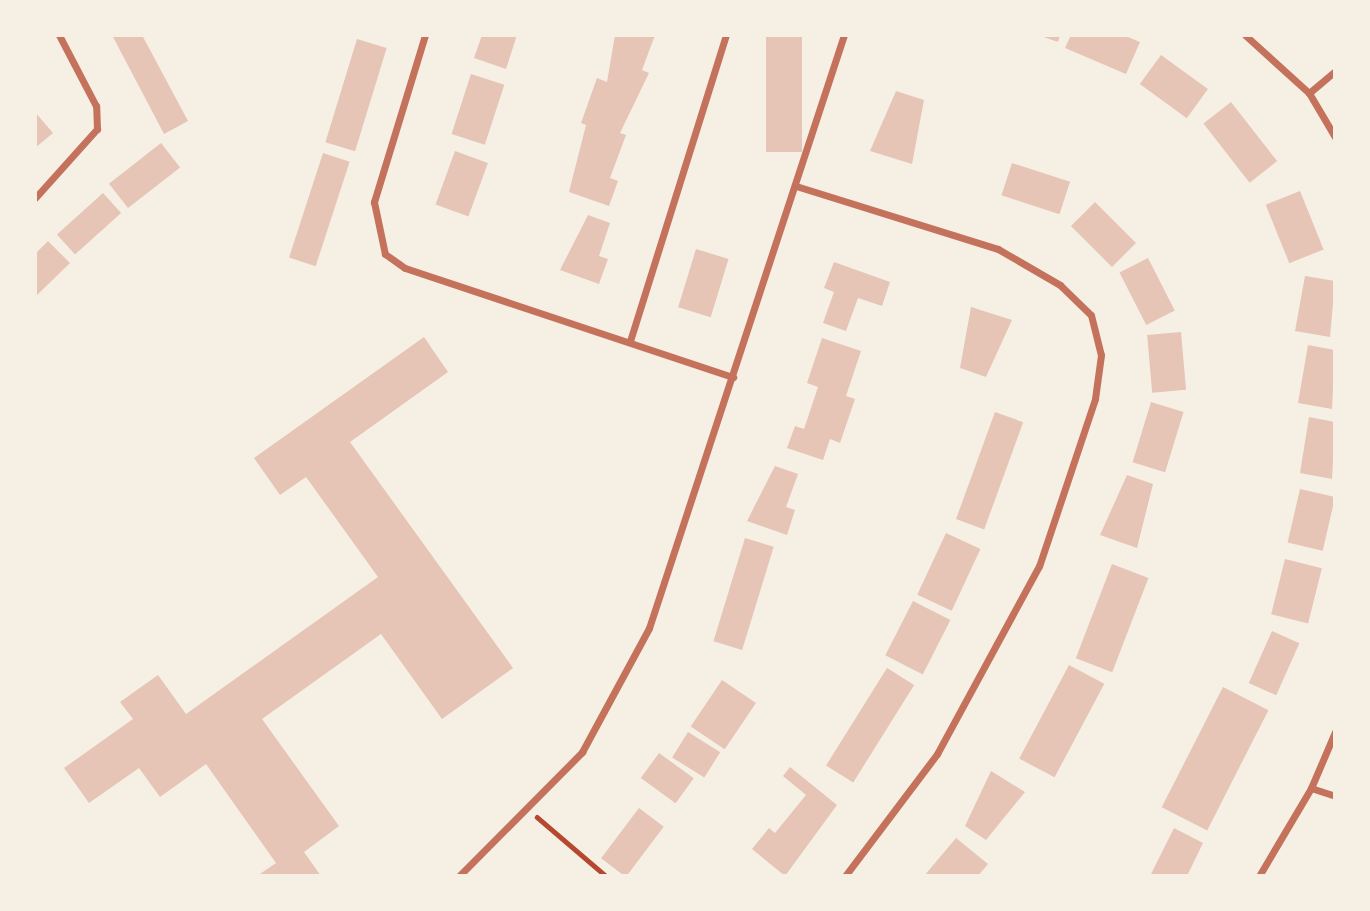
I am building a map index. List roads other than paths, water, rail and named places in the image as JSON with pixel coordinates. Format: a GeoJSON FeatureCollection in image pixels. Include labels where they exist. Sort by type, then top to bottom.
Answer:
{"type":"FeatureCollection","features":[{"type":"Feature","properties":{"kind":"street"},"geometry":{"type":"LineString","coordinates":[[35,198],[97,129],[96,106],[59,35]]}},
{"type":"Feature","properties":{"kind":"street"},"geometry":{"type":"LineString","coordinates":[[425,35],[374,202],[385,254],[405,268],[733,377]]}},
{"type":"Feature","properties":{"kind":"street"},"geometry":{"type":"LineString","coordinates":[[631,341],[726,35]]}},
{"type":"Feature","properties":{"kind":"street"},"geometry":{"type":"LineString","coordinates":[[459,876],[529,810],[582,752],[649,628],[844,35]]}},
{"type":"Feature","properties":{"kind":"street"},"geometry":{"type":"LineString","coordinates":[[1245,35],[1309,93],[1335,137]]}},
{"type":"Feature","properties":{"kind":"street"},"geometry":{"type":"LineString","coordinates":[[1309,93],[1335,71]]}},
{"type":"Feature","properties":{"kind":"street"},"geometry":{"type":"LineString","coordinates":[[796,186],[998,249],[1060,285],[1091,315],[1101,355],[1095,399],[1039,566],[937,754],[845,876]]}},
{"type":"Feature","properties":{"kind":"street"},"geometry":{"type":"LineString","coordinates":[[1259,876],[1311,788],[1335,732]]}},
{"type":"Feature","properties":{"kind":"street"},"geometry":{"type":"LineString","coordinates":[[1311,788],[1335,796]]}}]}
